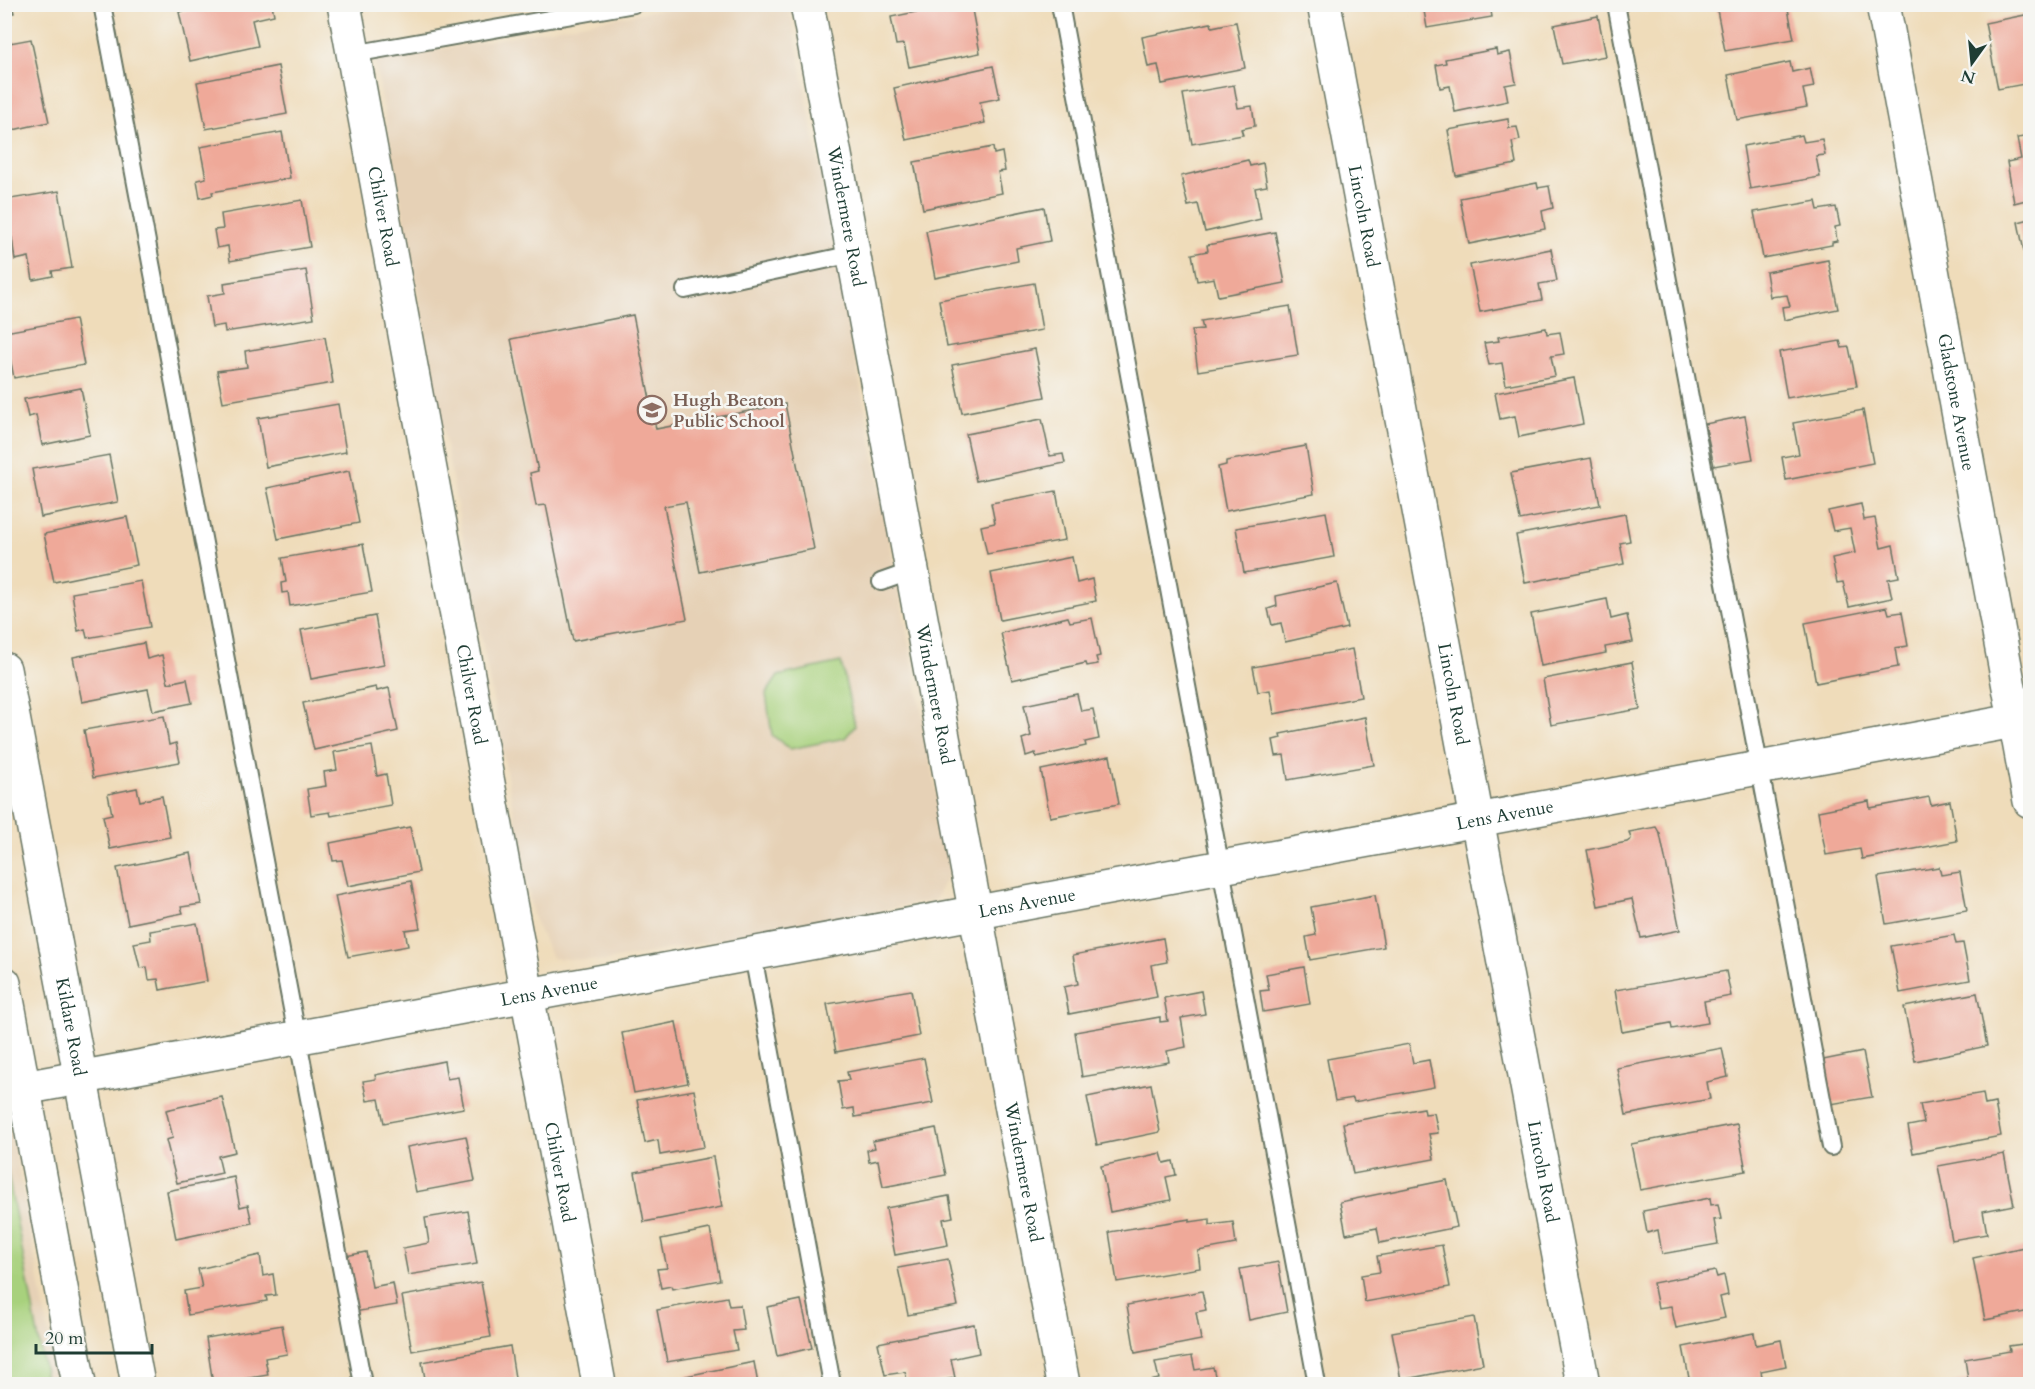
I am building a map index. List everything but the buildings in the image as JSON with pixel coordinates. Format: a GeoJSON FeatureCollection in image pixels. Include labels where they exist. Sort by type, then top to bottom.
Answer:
{"type":"FeatureCollection","features":[{"type":"Feature","properties":{"kind":"street","name":"Chilver Road"},"geometry":{"type":"LineString","coordinates":[[344,4],[599,1384]]}},
{"type":"Feature","properties":{"kind":"street","name":"Windermere Road"},"geometry":{"type":"LineString","coordinates":[[807,4],[1063,1384]]}},
{"type":"Feature","properties":{"kind":"street","name":"Lincoln Road"},"geometry":{"type":"LineString","coordinates":[[1324,4],[1583,1384]]}},
{"type":"Feature","properties":{"kind":"street","name":"Gladstone Avenue"},"geometry":{"type":"LineString","coordinates":[[1882,4],[2023,719],[2031,801]]}},
{"type":"Feature","properties":{"kind":"street","name":"Kildare Road"},"geometry":{"type":"LineString","coordinates":[[4,669],[138,1384]]}},
{"type":"Feature","properties":{"kind":"street","name":"Lens Avenue"},"geometry":{"type":"LineString","coordinates":[[14,1090],[2023,719]]}},
{"type":"Feature","properties":{"kind":"street"},"geometry":{"type":"LineString","coordinates":[[4,983],[14,1090],[79,1384]]}},
{"type":"Feature","properties":{"kind":"lane"},"geometry":{"type":"LineString","coordinates":[[102,4],[363,1384]]}},
{"type":"Feature","properties":{"kind":"lane"},"geometry":{"type":"LineString","coordinates":[[353,54],[577,9],[634,4]]}},
{"type":"Feature","properties":{"kind":"lane"},"geometry":{"type":"LineString","coordinates":[[1060,4],[1317,1384]]}},
{"type":"Feature","properties":{"kind":"lane"},"geometry":{"type":"LineString","coordinates":[[1616,4],[1831,1147]]}},
{"type":"Feature","properties":{"kind":"lane"},"geometry":{"type":"LineString","coordinates":[[685,290],[853,254]]}},
{"type":"Feature","properties":{"kind":"lane"},"geometry":{"type":"LineString","coordinates":[[881,582],[912,571]]}},
{"type":"Feature","properties":{"kind":"lane"},"geometry":{"type":"LineString","coordinates":[[753,955],[831,1384]]}},
{"type":"Feature","properties":{"kind":"shaded area","name":"Hugh Beaton Public School"},"geometry":{"type":"Polygon","coordinates":[[[686,5],[789,5],[951,868],[935,900],[606,961],[552,958],[533,916],[375,61],[686,5]]]}},
{"type":"Feature","properties":{"kind":"shaded area"},"geometry":{"type":"Polygon","coordinates":[[[4,1095],[14,1145],[58,1384],[5,1384],[4,1095]]]}},
{"type":"Feature","properties":{"kind":"green space"},"geometry":{"type":"Polygon","coordinates":[[[841,662],[855,726],[845,738],[790,749],[772,735],[766,694],[778,676],[841,662]]]}},
{"type":"Feature","properties":{"kind":"green space"},"geometry":{"type":"Polygon","coordinates":[[[5,1162],[6,1164],[47,1384],[5,1384],[5,1162]]]}},
{"type":"Feature","properties":{"kind":"place","name":"Hugh Beaton Public School"},"geometry":{"type":"Point","coordinates":[652,410]}}]}
